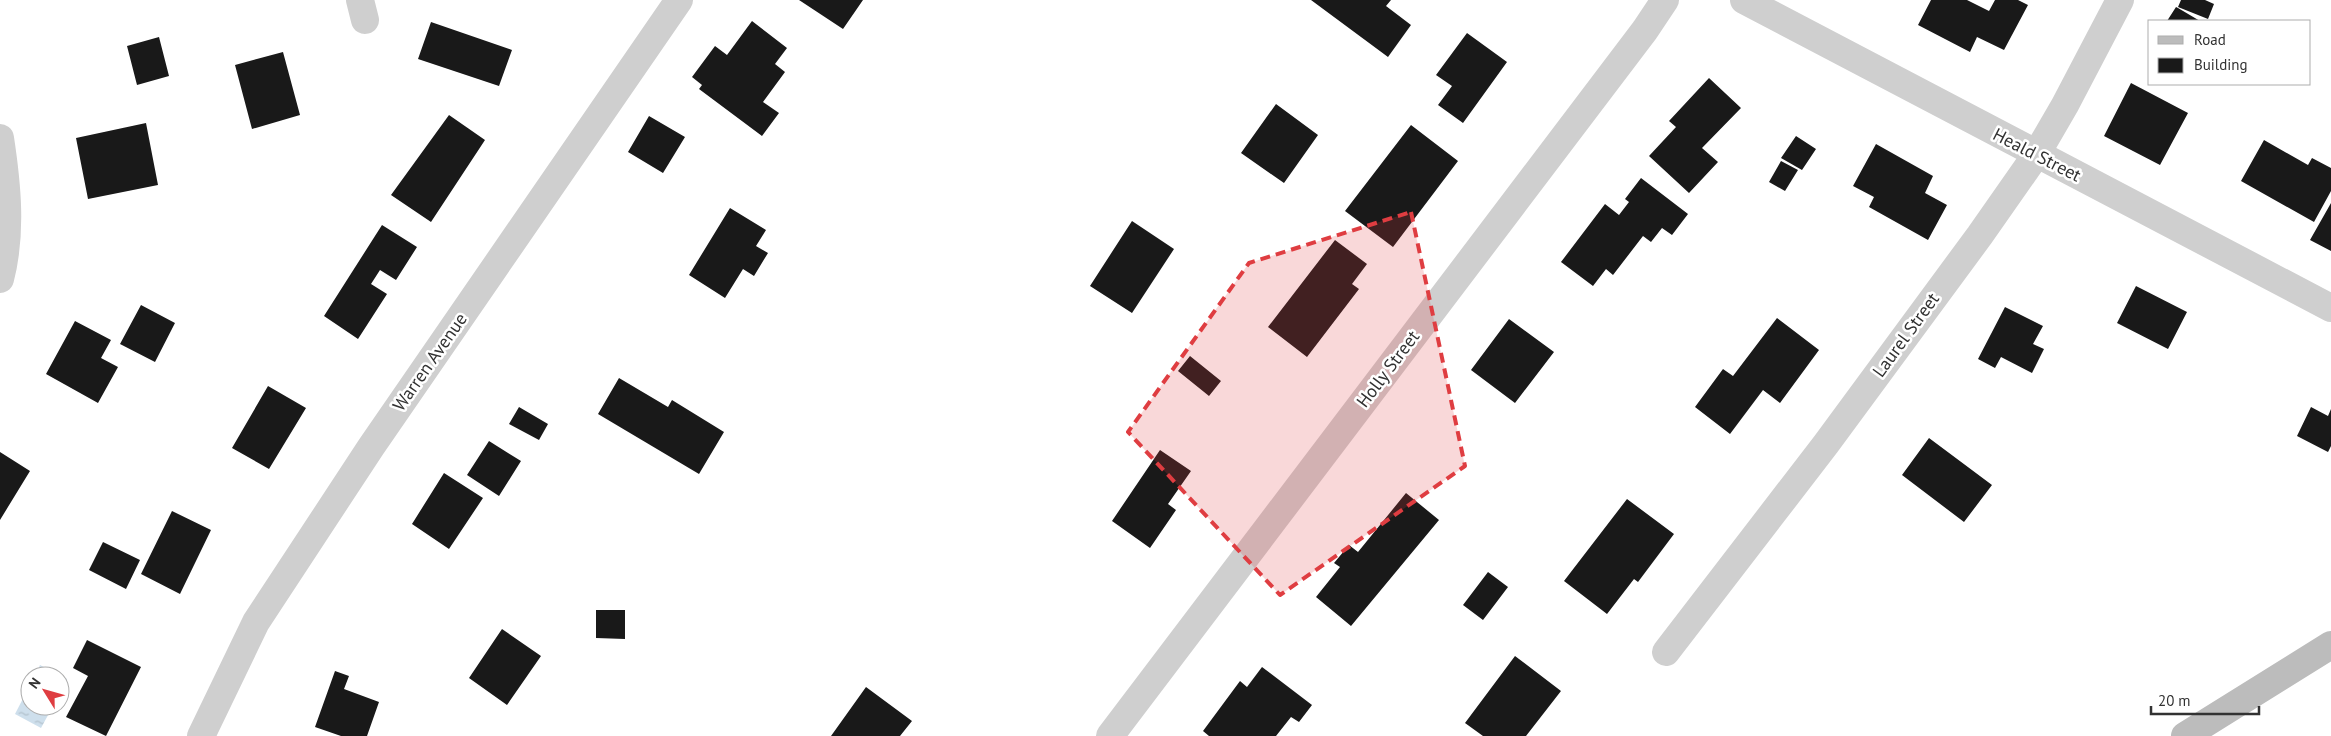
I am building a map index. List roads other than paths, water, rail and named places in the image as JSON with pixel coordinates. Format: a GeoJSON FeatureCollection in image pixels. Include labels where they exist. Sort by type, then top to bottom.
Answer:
{"type":"FeatureCollection","features":[{"type":"Feature","properties":{"kind":"street","name":"Warren Avenue"},"geometry":{"type":"LineString","coordinates":[[201,736],[256,622],[371,448],[678,0]]}},
{"type":"Feature","properties":{"kind":"street","name":"Holly Street"},"geometry":{"type":"LineString","coordinates":[[1110,736],[1639,38],[1665,0]]}},
{"type":"Feature","properties":{"kind":"street","name":"Heald Street"},"geometry":{"type":"LineString","coordinates":[[1744,0],[2036,155],[2331,308]]}},
{"type":"Feature","properties":{"kind":"street","name":"Laurel Street"},"geometry":{"type":"LineString","coordinates":[[1666,652],[1826,444],[1980,235],[2036,155],[2065,105],[2120,0]]}},
{"type":"Feature","properties":{"kind":"street"},"geometry":{"type":"LineString","coordinates":[[0,138],[8,232],[5,259],[0,279]]}},
{"type":"Feature","properties":{"kind":"street"},"geometry":{"type":"LineString","coordinates":[[2185,736],[2331,645]]}},
{"type":"Feature","properties":{"kind":"water"},"geometry":{"type":"Polygon","coordinates":[[[20,704],[20,716],[48,716],[41,728],[15,714],[20,704]]]}}]}
